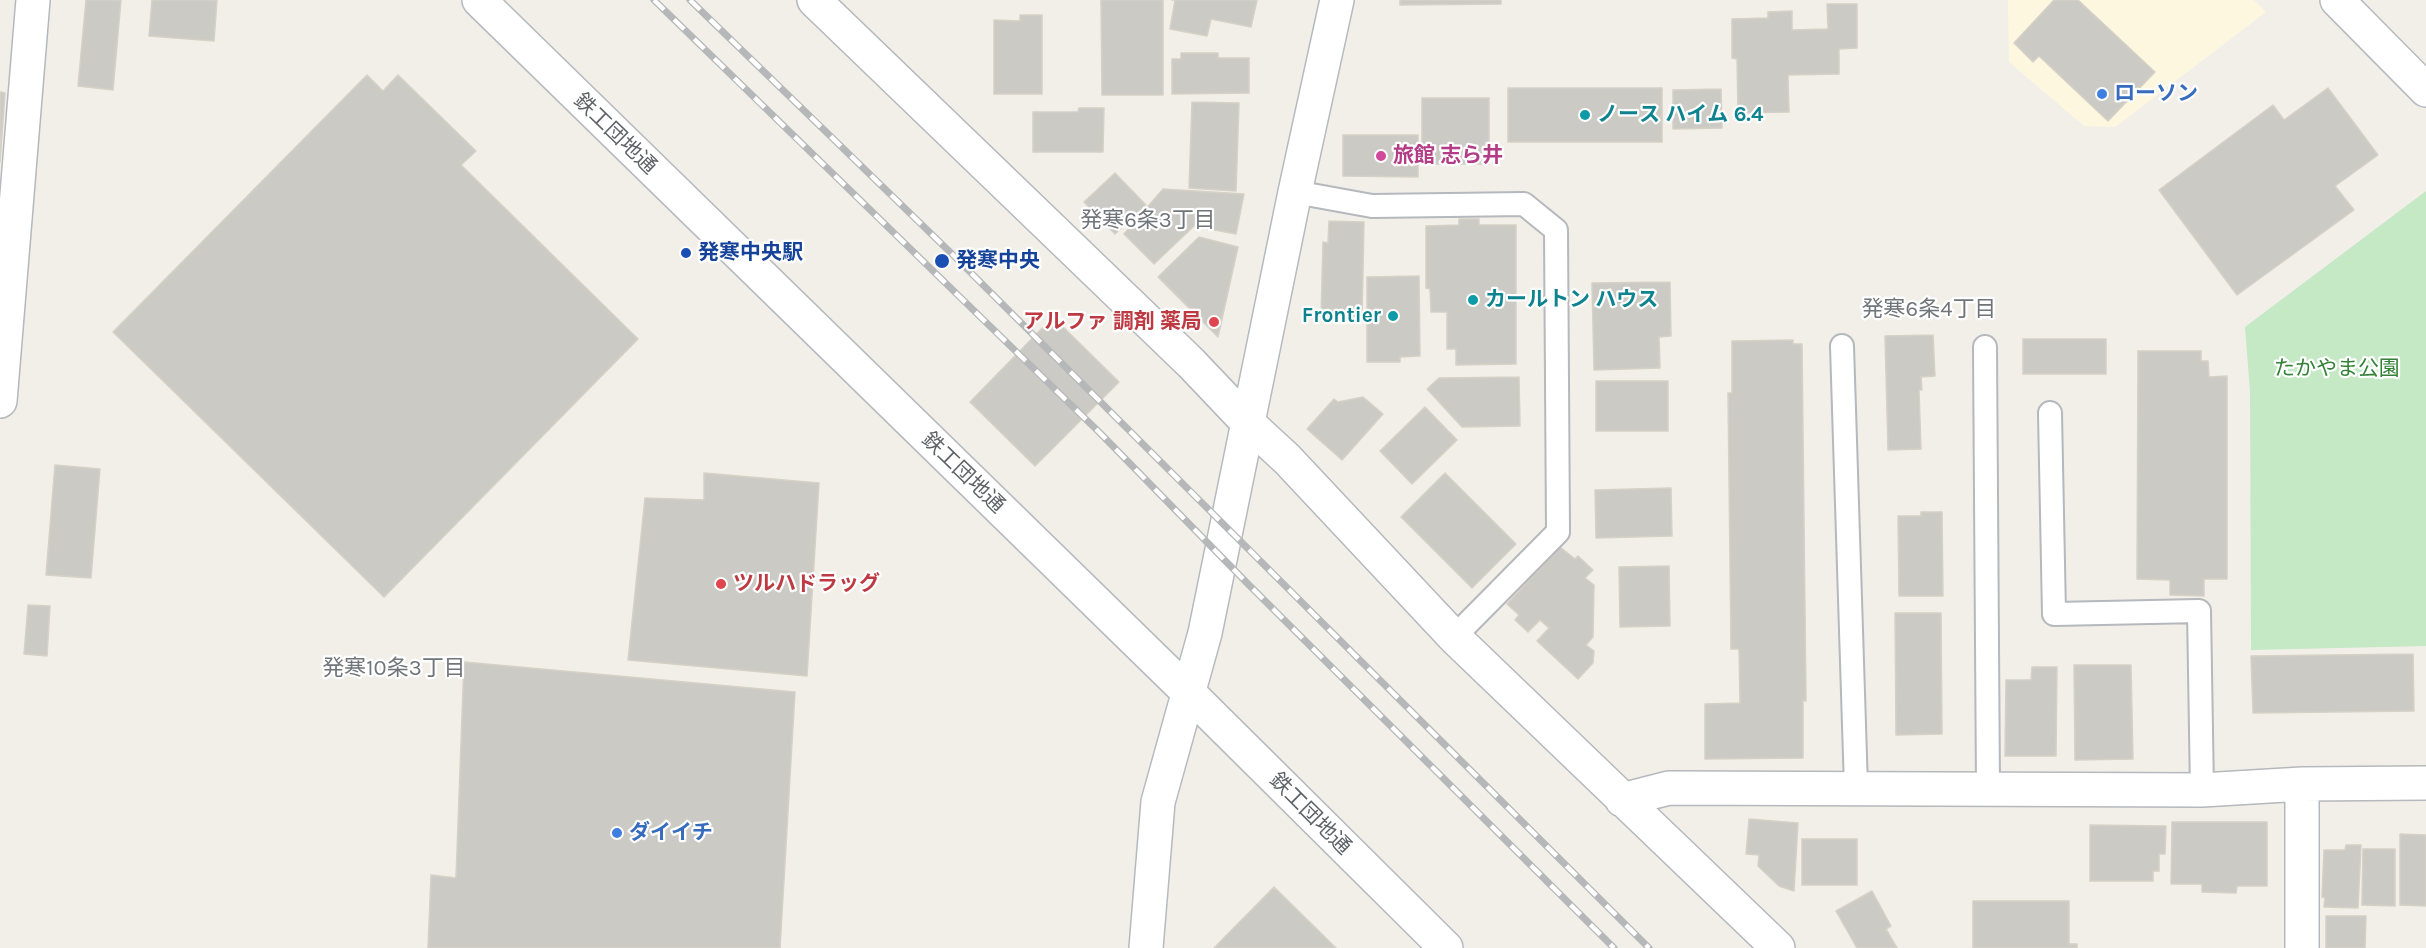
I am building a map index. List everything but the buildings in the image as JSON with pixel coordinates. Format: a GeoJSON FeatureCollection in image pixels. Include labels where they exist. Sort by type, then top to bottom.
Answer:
{"type":"FeatureCollection","features":[{"type":"Feature","properties":{"kind":"street"},"geometry":{"type":"LineString","coordinates":[[0,401],[33,0]]}},
{"type":"Feature","properties":{"kind":"street","name":"鉄工団地通"},"geometry":{"type":"LineString","coordinates":[[479,0],[1190,694],[1446,948]]}},
{"type":"Feature","properties":{"kind":"street"},"geometry":{"type":"LineString","coordinates":[[814,0],[1191,363],[1249,424],[1287,459],[1454,637],[1778,948]]}},
{"type":"Feature","properties":{"kind":"street"},"geometry":{"type":"LineString","coordinates":[[1146,948],[1158,802],[1190,694],[1337,0]]}},
{"type":"Feature","properties":{"kind":"street"},"geometry":{"type":"LineString","coordinates":[[2337,0],[2426,90]]}},
{"type":"Feature","properties":{"kind":"street"},"geometry":{"type":"LineString","coordinates":[[1622,800],[1669,788],[2202,790],[2302,784],[2426,783]]}},
{"type":"Feature","properties":{"kind":"street"},"geometry":{"type":"LineString","coordinates":[[2302,784],[2302,948]]}},
{"type":"Feature","properties":{"kind":"lane"},"geometry":{"type":"LineString","coordinates":[[1295,192],[1372,207],[1524,204],[1556,230],[1557,532],[1454,637]]}},
{"type":"Feature","properties":{"kind":"lane"},"geometry":{"type":"LineString","coordinates":[[1842,346],[1856,788]]}},
{"type":"Feature","properties":{"kind":"lane"},"geometry":{"type":"LineString","coordinates":[[1985,347],[1988,789]]}},
{"type":"Feature","properties":{"kind":"lane"},"geometry":{"type":"LineString","coordinates":[[2050,413],[2054,614],[2199,611],[2202,790]]}},
{"type":"Feature","properties":{"kind":"shaded area","name":"ローソン"},"geometry":{"type":"Polygon","coordinates":[[[2008,0],[2254,0],[2266,12],[2115,127],[2084,126],[2009,62],[2008,0]]]}},
{"type":"Feature","properties":{"kind":"green space","name":"たかやま公園"},"geometry":{"type":"Polygon","coordinates":[[[2426,191],[2426,646],[2251,650],[2250,391],[2245,327],[2426,191]]]}},
{"type":"Feature","properties":{"kind":"railway"},"geometry":{"type":"LineString","coordinates":[[654,0],[1099,432],[1249,585],[1614,948]]}},
{"type":"Feature","properties":{"kind":"railway"},"geometry":{"type":"LineString","coordinates":[[690,0],[952,254],[1649,948]]}},
{"type":"Feature","properties":{"kind":"place","name":"ローソン"},"geometry":{"type":"Point","coordinates":[2102,94]}},
{"type":"Feature","properties":{"kind":"place","name":"ノース ハイム 6.4"},"geometry":{"type":"Point","coordinates":[1585,115]}},
{"type":"Feature","properties":{"kind":"place","name":"旅館 志ら井"},"geometry":{"type":"Point","coordinates":[1381,156]}},
{"type":"Feature","properties":{"kind":"place","name":"発寒中央駅"},"geometry":{"type":"Point","coordinates":[686,253]}},
{"type":"Feature","properties":{"kind":"place","name":"発寒中央"},"geometry":{"type":"Point","coordinates":[942,261]}},
{"type":"Feature","properties":{"kind":"place","name":"カールトン ハウス"},"geometry":{"type":"Point","coordinates":[1473,300]}},
{"type":"Feature","properties":{"kind":"place","name":"Frontier"},"geometry":{"type":"Point","coordinates":[1393,316]}},
{"type":"Feature","properties":{"kind":"place","name":"アルファ 調剤 薬局"},"geometry":{"type":"Point","coordinates":[1214,322]}},
{"type":"Feature","properties":{"kind":"place","name":"ツルハドラッグ"},"geometry":{"type":"Point","coordinates":[721,584]}},
{"type":"Feature","properties":{"kind":"place","name":"ダイイチ"},"geometry":{"type":"Point","coordinates":[617,833]}},
{"type":"Feature","properties":{"kind":"district","name":"発寒6条3丁目"},"geometry":{"type":"Point","coordinates":[1148,221]}},
{"type":"Feature","properties":{"kind":"district","name":"発寒6条4丁目"},"geometry":{"type":"Point","coordinates":[1929,310]}},
{"type":"Feature","properties":{"kind":"district","name":"発寒10条3丁目"},"geometry":{"type":"Point","coordinates":[394,669]}}]}
